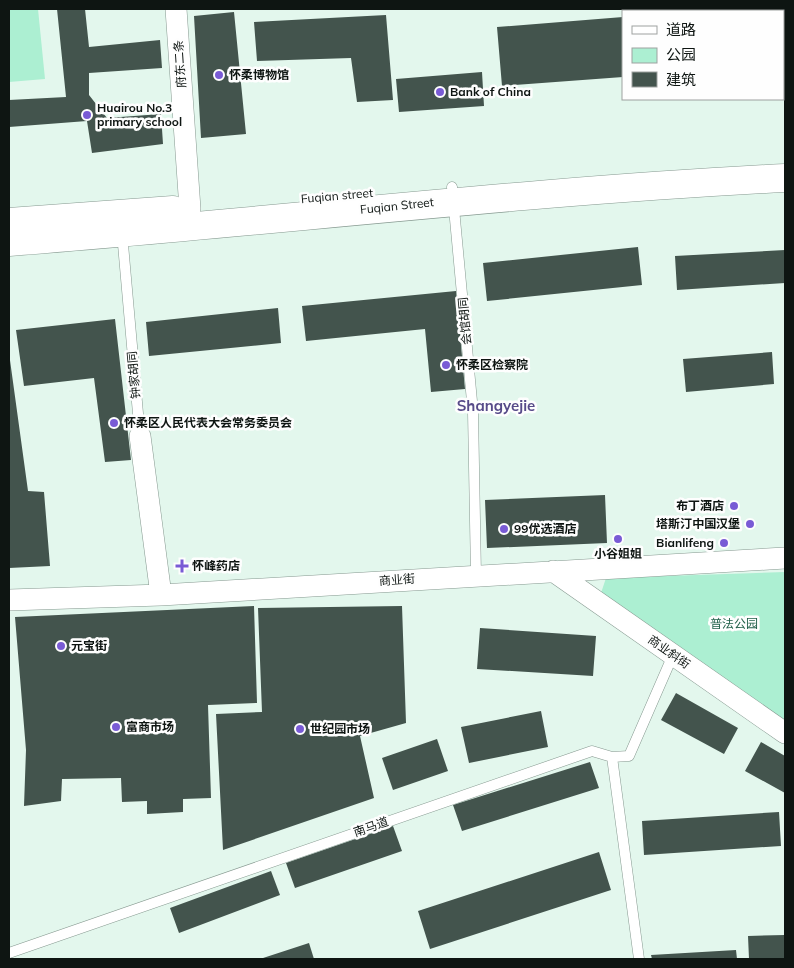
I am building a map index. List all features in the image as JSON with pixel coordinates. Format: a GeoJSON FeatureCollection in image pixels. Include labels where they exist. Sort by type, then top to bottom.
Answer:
{"type":"FeatureCollection","features":[{"type":"Feature","properties":{"kind":"main road","name":"Fuqian street"},"geometry":{"type":"LineString","coordinates":[[9,222],[122,224],[190,209],[453,194],[785,159]]}},
{"type":"Feature","properties":{"kind":"main road","name":"Fuqian Street"},"geometry":{"type":"LineString","coordinates":[[9,242],[122,224],[453,194],[785,178]]}},
{"type":"Feature","properties":{"kind":"street","name":"府东二条"},"geometry":{"type":"LineString","coordinates":[[176,9],[190,209]]}},
{"type":"Feature","properties":{"kind":"street","name":"钟家胡同"},"geometry":{"type":"LineString","coordinates":[[140,436],[161,595]]}},
{"type":"Feature","properties":{"kind":"street","name":"商业街"},"geometry":{"type":"LineString","coordinates":[[9,600],[161,595],[785,558]]}},
{"type":"Feature","properties":{"kind":"street","name":"商业斜街"},"geometry":{"type":"LineString","coordinates":[[553,571],[785,733]]}},
{"type":"Feature","properties":{"kind":"lane","name":"会馆胡同"},"geometry":{"type":"LineString","coordinates":[[453,194],[474,412],[476,575]]}},
{"type":"Feature","properties":{"kind":"lane","name":"钟家胡同"},"geometry":{"type":"LineString","coordinates":[[122,224],[140,436]]}},
{"type":"Feature","properties":{"kind":"lane"},"geometry":{"type":"LineString","coordinates":[[639,959],[612,757],[629,756],[673,655]]}},
{"type":"Feature","properties":{"kind":"lane","name":"南马道"},"geometry":{"type":"LineString","coordinates":[[9,953],[592,750],[612,757]]}},
{"type":"Feature","properties":{"kind":"green space"},"geometry":{"type":"Polygon","coordinates":[[[9,9],[38,9],[45,79],[9,82],[9,9]]]}},
{"type":"Feature","properties":{"kind":"green space","name":"普法公园"},"geometry":{"type":"Polygon","coordinates":[[[785,572],[785,722],[601,593],[606,578],[785,572]]]}},
{"type":"Feature","properties":{"kind":"building"},"geometry":{"type":"Polygon","coordinates":[[[57,9],[85,9],[89,47],[160,40],[162,68],[89,73],[89,95],[107,118],[161,114],[163,144],[92,153],[87,121],[9,127],[9,100],[66,97],[57,9]]]}},
{"type":"Feature","properties":{"kind":"building"},"geometry":{"type":"Polygon","coordinates":[[[785,9],[785,81],[784,10],[679,10],[785,9]]]}},
{"type":"Feature","properties":{"kind":"building","name":"怀柔博物馆"},"geometry":{"type":"Polygon","coordinates":[[[234,12],[246,134],[201,138],[194,16],[234,12]]]}},
{"type":"Feature","properties":{"kind":"building"},"geometry":{"type":"Polygon","coordinates":[[[386,15],[393,100],[357,102],[351,58],[257,61],[254,22],[386,15]]]}},
{"type":"Feature","properties":{"kind":"building"},"geometry":{"type":"Polygon","coordinates":[[[622,17],[622,77],[502,86],[497,27],[622,17]]]}},
{"type":"Feature","properties":{"kind":"building","name":"Bank of China"},"geometry":{"type":"Polygon","coordinates":[[[482,72],[484,106],[399,112],[396,79],[482,72]]]}},
{"type":"Feature","properties":{"kind":"building"},"geometry":{"type":"Polygon","coordinates":[[[638,247],[642,285],[487,301],[483,263],[638,247]]]}},
{"type":"Feature","properties":{"kind":"building"},"geometry":{"type":"Polygon","coordinates":[[[785,250],[785,283],[677,290],[675,256],[785,250]]]}},
{"type":"Feature","properties":{"kind":"building","name":"怀柔区检察院"},"geometry":{"type":"Polygon","coordinates":[[[456,291],[465,389],[431,392],[425,329],[306,341],[302,306],[456,291]]]}},
{"type":"Feature","properties":{"kind":"building"},"geometry":{"type":"Polygon","coordinates":[[[278,308],[281,343],[149,356],[146,322],[278,308]]]}},
{"type":"Feature","properties":{"kind":"building","name":"怀柔区人民代表大会常务委员会"},"geometry":{"type":"Polygon","coordinates":[[[115,319],[131,460],[105,462],[94,378],[24,386],[16,330],[115,319]]]}},
{"type":"Feature","properties":{"kind":"building"},"geometry":{"type":"Polygon","coordinates":[[[772,352],[774,384],[686,392],[683,359],[772,352]]]}},
{"type":"Feature","properties":{"kind":"building"},"geometry":{"type":"Polygon","coordinates":[[[9,353],[28,491],[44,492],[50,566],[9,568],[9,353]]]}},
{"type":"Feature","properties":{"kind":"building"},"geometry":{"type":"Polygon","coordinates":[[[605,495],[607,543],[487,548],[485,500],[605,495]]]}},
{"type":"Feature","properties":{"kind":"building","name":"富商市场"},"geometry":{"type":"Polygon","coordinates":[[[254,606],[257,703],[208,705],[211,798],[183,799],[183,812],[147,814],[147,801],[122,802],[121,778],[62,779],[61,801],[24,806],[26,750],[15,617],[254,606]]]}},
{"type":"Feature","properties":{"kind":"building","name":"世纪园市场"},"geometry":{"type":"Polygon","coordinates":[[[402,606],[406,723],[360,736],[374,798],[223,850],[216,714],[262,712],[258,608],[402,606]]]}},
{"type":"Feature","properties":{"kind":"building"},"geometry":{"type":"Polygon","coordinates":[[[480,628],[596,636],[593,676],[477,669],[480,628]]]}},
{"type":"Feature","properties":{"kind":"building"},"geometry":{"type":"Polygon","coordinates":[[[676,693],[738,728],[724,754],[661,720],[676,693]]]}},
{"type":"Feature","properties":{"kind":"building"},"geometry":{"type":"Polygon","coordinates":[[[541,711],[548,747],[469,763],[461,727],[541,711]]]}},
{"type":"Feature","properties":{"kind":"building"},"geometry":{"type":"Polygon","coordinates":[[[437,739],[448,771],[393,790],[382,758],[437,739]]]}},
{"type":"Feature","properties":{"kind":"building"},"geometry":{"type":"Polygon","coordinates":[[[761,742],[785,756],[785,793],[745,771],[761,742]]]}},
{"type":"Feature","properties":{"kind":"building"},"geometry":{"type":"Polygon","coordinates":[[[590,762],[599,788],[462,831],[453,805],[590,762]]]}},
{"type":"Feature","properties":{"kind":"building"},"geometry":{"type":"Polygon","coordinates":[[[779,812],[781,846],[644,855],[642,821],[779,812]]]}},
{"type":"Feature","properties":{"kind":"building"},"geometry":{"type":"Polygon","coordinates":[[[393,826],[402,851],[295,888],[286,863],[393,826]]]}},
{"type":"Feature","properties":{"kind":"building"},"geometry":{"type":"Polygon","coordinates":[[[599,852],[611,890],[430,949],[418,911],[599,852]]]}},
{"type":"Feature","properties":{"kind":"building"},"geometry":{"type":"Polygon","coordinates":[[[271,871],[280,895],[179,933],[170,908],[271,871]]]}},
{"type":"Feature","properties":{"kind":"building"},"geometry":{"type":"Polygon","coordinates":[[[785,935],[785,959],[749,959],[748,936],[785,935]]]}},
{"type":"Feature","properties":{"kind":"building"},"geometry":{"type":"Polygon","coordinates":[[[309,943],[314,959],[260,959],[309,943]]]}},
{"type":"Feature","properties":{"kind":"building"},"geometry":{"type":"Polygon","coordinates":[[[736,950],[737,959],[652,959],[651,955],[736,950]]]}},
{"type":"Feature","properties":{"kind":"place","name":"怀柔博物馆"},"geometry":{"type":"Point","coordinates":[219,75]}},
{"type":"Feature","properties":{"kind":"place","name":"Bank of China"},"geometry":{"type":"Point","coordinates":[440,92]}},
{"type":"Feature","properties":{"kind":"place","name":"Huairou No.3 primary school"},"geometry":{"type":"Point","coordinates":[87,115]}},
{"type":"Feature","properties":{"kind":"place","name":"怀柔区检察院"},"geometry":{"type":"Point","coordinates":[446,365]}},
{"type":"Feature","properties":{"kind":"place","name":"怀柔区人民代表大会常务委员会"},"geometry":{"type":"Point","coordinates":[114,423]}},
{"type":"Feature","properties":{"kind":"place","name":"布丁酒店"},"geometry":{"type":"Point","coordinates":[734,506]}},
{"type":"Feature","properties":{"kind":"place","name":"塔斯汀中国汉堡"},"geometry":{"type":"Point","coordinates":[750,524]}},
{"type":"Feature","properties":{"kind":"place","name":"99优选酒店"},"geometry":{"type":"Point","coordinates":[504,529]}},
{"type":"Feature","properties":{"kind":"place","name":"小谷姐姐"},"geometry":{"type":"Point","coordinates":[618,539]}},
{"type":"Feature","properties":{"kind":"place","name":"Bianlifeng"},"geometry":{"type":"Point","coordinates":[724,543]}},
{"type":"Feature","properties":{"kind":"place","name":"怀峰药店"},"geometry":{"type":"Point","coordinates":[182,566]}},
{"type":"Feature","properties":{"kind":"place","name":"元宝街"},"geometry":{"type":"Point","coordinates":[61,646]}},
{"type":"Feature","properties":{"kind":"place","name":"富商市场"},"geometry":{"type":"Point","coordinates":[116,727]}},
{"type":"Feature","properties":{"kind":"place","name":"世纪园市场"},"geometry":{"type":"Point","coordinates":[300,729]}},
{"type":"Feature","properties":{"kind":"district","name":"Shangyejie"},"geometry":{"type":"Point","coordinates":[496,406]}}]}
